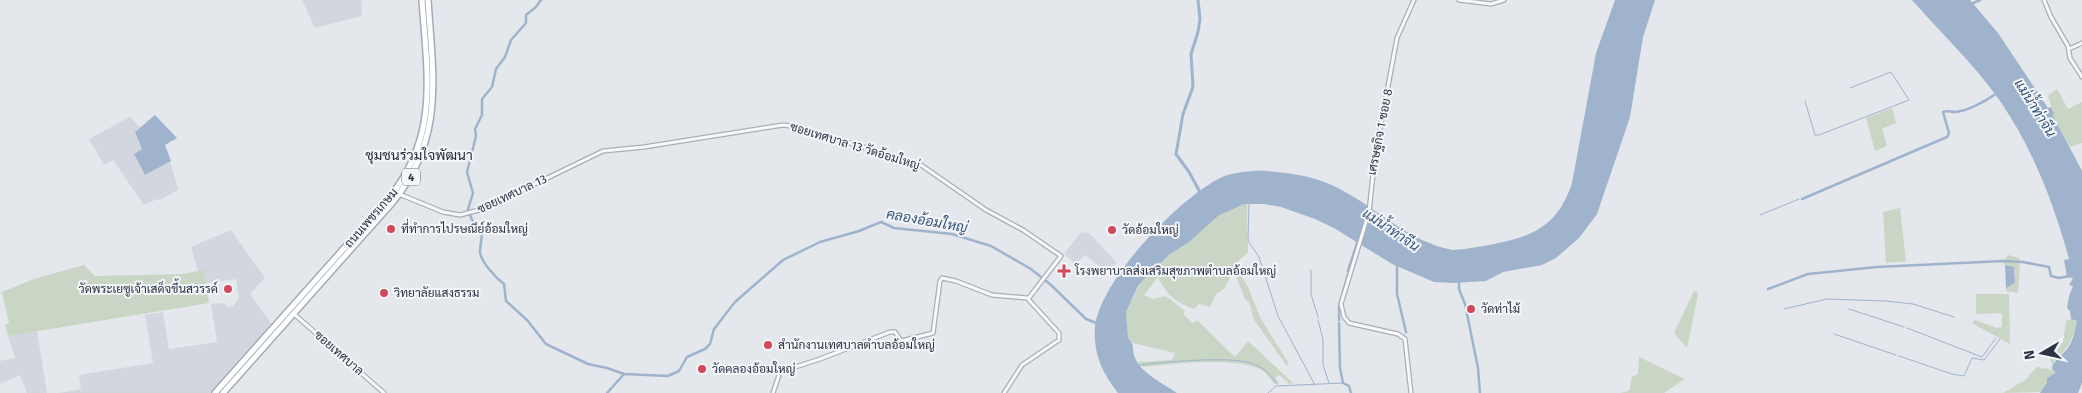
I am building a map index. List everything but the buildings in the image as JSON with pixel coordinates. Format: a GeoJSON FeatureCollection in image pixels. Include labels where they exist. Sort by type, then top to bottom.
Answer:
{"type":"FeatureCollection","features":[{"type":"Feature","properties":{"kind":"main road","name":"ถนนเพชรเกษม"},"geometry":{"type":"LineString","coordinates":[[291,312],[394,192],[414,159],[422,137],[427,105],[422,0]]}},
{"type":"Feature","properties":{"kind":"main road","name":"ถนนเพชรเกษม"},"geometry":{"type":"LineString","coordinates":[[215,393],[399,194],[420,159],[431,122],[433,96],[428,0]]}},
{"type":"Feature","properties":{"kind":"main road"},"geometry":{"type":"LineString","coordinates":[[425,40],[425,5],[428,8]]}},
{"type":"Feature","properties":{"kind":"main road","name":"ถนนเพชรเกษม"},"geometry":{"type":"LineString","coordinates":[[223,393],[278,326]]}},
{"type":"Feature","properties":{"kind":"street","name":"เศรษฐกิจ 1 ซอย 8"},"geometry":{"type":"LineString","coordinates":[[1411,393],[1405,339],[1398,334],[1352,324],[1344,316],[1341,304],[1370,212],[1374,156],[1397,38],[1414,0]]}},
{"type":"Feature","properties":{"kind":"street"},"geometry":{"type":"LineString","coordinates":[[1459,0],[1491,4],[1504,0]]}},
{"type":"Feature","properties":{"kind":"street"},"geometry":{"type":"LineString","coordinates":[[2044,0],[2068,49],[2070,58],[2082,78]]}},
{"type":"Feature","properties":{"kind":"street"},"geometry":{"type":"LineString","coordinates":[[2068,49],[2082,44]]}},
{"type":"Feature","properties":{"kind":"street","name":"ซอยเทศบาล 13 วัดอ้อมใหญ่"},"geometry":{"type":"LineString","coordinates":[[623,148],[770,127],[798,127],[922,165],[986,210],[1023,230],[1061,256],[1028,298]]}},
{"type":"Feature","properties":{"kind":"street","name":"ซอยเทศบาล 13"},"geometry":{"type":"LineString","coordinates":[[399,194],[452,214],[472,212],[514,194],[596,153],[623,148]]}},
{"type":"Feature","properties":{"kind":"street"},"geometry":{"type":"LineString","coordinates":[[773,393],[780,372],[890,332],[895,332],[900,340],[925,336],[934,331],[941,279],[956,281],[995,296],[1028,298],[1053,325],[1060,337],[1059,340],[1022,365],[1004,393]]}},
{"type":"Feature","properties":{"kind":"street","name":"ซอยเทศบาล"},"geometry":{"type":"LineString","coordinates":[[291,312],[384,393]]}},
{"type":"Feature","properties":{"kind":"shaded area"},"geometry":{"type":"Polygon","coordinates":[[[302,0],[361,0],[362,12],[361,16],[315,28],[302,0]]]}},
{"type":"Feature","properties":{"kind":"shaded area"},"geometry":{"type":"Polygon","coordinates":[[[130,117],[140,127],[135,132],[142,149],[146,175],[170,161],[178,190],[160,200],[157,199],[144,205],[113,160],[104,165],[89,139],[130,117]]]}},
{"type":"Feature","properties":{"kind":"shaded area"},"geometry":{"type":"Polygon","coordinates":[[[231,230],[265,278],[250,294],[272,324],[210,393],[59,393],[81,389],[79,375],[153,363],[145,315],[163,312],[169,349],[217,342],[211,304],[223,303],[229,307],[233,306],[239,298],[236,279],[206,283],[204,271],[198,271],[191,247],[231,230]]]}},
{"type":"Feature","properties":{"kind":"shaded area"},"geometry":{"type":"Polygon","coordinates":[[[1082,231],[1084,233],[1087,232],[1094,238],[1117,263],[1103,269],[1085,255],[1075,265],[1064,254],[1082,231]]]}},
{"type":"Feature","properties":{"kind":"shaded area"},"geometry":{"type":"Polygon","coordinates":[[[37,331],[47,393],[27,393],[20,375],[0,384],[0,361],[15,358],[8,336],[37,331]]]}},
{"type":"Feature","properties":{"kind":"green space"},"geometry":{"type":"Polygon","coordinates":[[[2057,89],[2068,109],[2082,102],[2082,143],[2070,147],[2053,116],[2054,113],[2048,96],[2057,89]]]}},
{"type":"Feature","properties":{"kind":"green space"},"geometry":{"type":"Polygon","coordinates":[[[1892,108],[1896,123],[1882,129],[1887,146],[1875,151],[1866,118],[1892,108]]]}},
{"type":"Feature","properties":{"kind":"green space"},"geometry":{"type":"Polygon","coordinates":[[[1247,204],[1248,253],[1235,266],[1248,287],[1260,317],[1289,364],[1287,366],[1254,320],[1249,302],[1245,299],[1235,274],[1232,274],[1224,289],[1216,294],[1210,307],[1199,304],[1194,309],[1182,304],[1168,293],[1158,277],[1144,295],[1153,299],[1166,296],[1185,311],[1183,314],[1192,323],[1198,321],[1235,357],[1248,341],[1293,383],[1289,384],[1280,375],[1275,377],[1279,383],[1274,384],[1262,370],[1236,363],[1204,362],[1143,367],[1137,362],[1172,360],[1175,353],[1133,343],[1128,338],[1126,312],[1139,286],[1170,254],[1189,241],[1218,216],[1247,204]]]}},
{"type":"Feature","properties":{"kind":"green space"},"geometry":{"type":"Polygon","coordinates":[[[1900,208],[1906,261],[1886,263],[1883,212],[1900,208]]]}},
{"type":"Feature","properties":{"kind":"green space"},"geometry":{"type":"Polygon","coordinates":[[[2008,255],[2019,258],[2020,261],[2018,293],[2006,291],[2006,288],[2015,283],[2015,270],[2003,262],[2008,255]]]}},
{"type":"Feature","properties":{"kind":"green space"},"geometry":{"type":"Polygon","coordinates":[[[84,265],[95,276],[182,274],[204,270],[209,303],[8,336],[5,325],[9,323],[2,292],[34,279],[84,265]]]}},
{"type":"Feature","properties":{"kind":"green space"},"geometry":{"type":"Polygon","coordinates":[[[1694,291],[1698,293],[1687,348],[1674,333],[1694,291]]]}},
{"type":"Feature","properties":{"kind":"green space"},"geometry":{"type":"Polygon","coordinates":[[[1976,294],[2009,294],[2010,344],[1972,323],[1975,320],[1997,328],[2002,327],[2002,313],[1976,314],[1976,294]]]}},
{"type":"Feature","properties":{"kind":"green space"},"geometry":{"type":"Polygon","coordinates":[[[2071,319],[2077,321],[2072,339],[2054,361],[2056,373],[2041,392],[2003,393],[2025,380],[2038,366],[2051,371],[2052,364],[2050,360],[2063,342],[2066,321],[2071,319]]]}},
{"type":"Feature","properties":{"kind":"green space"},"geometry":{"type":"Polygon","coordinates":[[[1639,357],[1685,379],[1664,393],[1620,393],[1629,391],[1632,377],[1638,374],[1639,357]]]}},
{"type":"Feature","properties":{"kind":"water","name":"แม่น้ำท่าจีน"},"geometry":{"type":"Polygon","coordinates":[[[1615,0],[1655,0],[1643,37],[1630,117],[1597,214],[1579,238],[1556,258],[1542,265],[1503,272],[1486,281],[1434,282],[1392,264],[1334,228],[1315,219],[1281,207],[1264,204],[1244,204],[1218,216],[1189,242],[1170,254],[1138,286],[1126,312],[1128,338],[1139,365],[1143,370],[1177,393],[1118,393],[1107,378],[1097,354],[1095,327],[1100,308],[1126,264],[1145,242],[1185,202],[1222,177],[1250,171],[1305,176],[1340,189],[1422,240],[1453,250],[1513,240],[1536,231],[1545,225],[1561,208],[1572,183],[1596,53],[1615,0]]]}},
{"type":"Feature","properties":{"kind":"water","name":"แม่น้ำท่าจีน"},"geometry":{"type":"Polygon","coordinates":[[[1912,0],[1970,0],[1998,33],[2048,108],[2051,107],[2054,113],[2053,116],[2082,171],[2082,383],[2078,393],[2040,393],[2047,383],[2047,378],[2056,373],[2052,368],[2053,365],[2071,343],[2077,321],[2071,319],[2070,311],[2067,308],[2073,286],[2069,285],[2073,278],[2067,277],[2064,260],[2069,259],[2057,218],[2041,177],[2023,138],[2000,101],[1969,62],[1912,0]]]}},
{"type":"Feature","properties":{"kind":"water"},"geometry":{"type":"Polygon","coordinates":[[[155,115],[177,138],[165,145],[171,161],[145,175],[134,154],[142,149],[135,132],[155,115]]]}},
{"type":"Feature","properties":{"kind":"water"},"geometry":{"type":"Polygon","coordinates":[[[2005,265],[2014,267],[2015,283],[2006,288],[2005,265]]]}},
{"type":"Feature","properties":{"kind":"waterway","name":"คลองอ้อมใหญ่"},"geometry":{"type":"LineString","coordinates":[[541,0],[526,15],[526,23],[511,40],[505,57],[496,69],[492,87],[482,99],[482,115],[475,129],[476,136],[467,172],[473,193],[468,209],[472,220],[482,232],[481,256],[489,270],[504,284],[506,301],[527,320],[546,344],[588,364],[624,374],[668,376],[679,371],[687,357],[705,349],[710,344],[714,329],[735,302],[783,260],[820,242],[859,231],[881,222],[894,228],[952,234],[991,246],[1031,269],[1051,285],[1086,319],[1099,324]]}},
{"type":"Feature","properties":{"kind":"waterway"},"geometry":{"type":"LineString","coordinates":[[1198,0],[1200,19],[1191,54],[1193,87],[1183,114],[1176,154],[1201,194]]}},
{"type":"Feature","properties":{"kind":"waterway"},"geometry":{"type":"LineString","coordinates":[[1971,4],[1980,0]]}},
{"type":"Feature","properties":{"kind":"waterway"},"geometry":{"type":"LineString","coordinates":[[1805,101],[1815,135],[1819,135],[1909,100],[1891,72],[1850,88]]}},
{"type":"Feature","properties":{"kind":"waterway"},"geometry":{"type":"LineString","coordinates":[[1802,199],[1947,137],[1949,133],[1943,112],[1966,110],[1997,93]]}},
{"type":"Feature","properties":{"kind":"waterway"},"geometry":{"type":"LineString","coordinates":[[1760,215],[1799,199]]}},
{"type":"Feature","properties":{"kind":"waterway"},"geometry":{"type":"LineString","coordinates":[[1249,204],[1248,241],[1259,257],[1278,316],[1315,385]]}},
{"type":"Feature","properties":{"kind":"waterway"},"geometry":{"type":"LineString","coordinates":[[1348,271],[1358,240]]}},
{"type":"Feature","properties":{"kind":"waterway"},"geometry":{"type":"LineString","coordinates":[[1768,289],[1808,274],[1877,267],[2003,261],[2023,262],[2049,267],[2051,276],[2059,278],[2070,276]]}},
{"type":"Feature","properties":{"kind":"waterway"},"geometry":{"type":"LineString","coordinates":[[1397,265],[1397,294],[1406,332]]}},
{"type":"Feature","properties":{"kind":"waterway"},"geometry":{"type":"LineString","coordinates":[[1311,270],[1311,294],[1318,317]]}},
{"type":"Feature","properties":{"kind":"waterway"},"geometry":{"type":"LineString","coordinates":[[1339,320],[1339,306],[1348,274]]}},
{"type":"Feature","properties":{"kind":"waterway"},"geometry":{"type":"LineString","coordinates":[[1459,280],[1459,289],[1465,304],[1478,368],[1480,393]]}},
{"type":"Feature","properties":{"kind":"waterway"},"geometry":{"type":"LineString","coordinates":[[1784,309],[1827,299],[1886,301],[1913,304],[1954,317]]}},
{"type":"Feature","properties":{"kind":"waterway"},"geometry":{"type":"LineString","coordinates":[[1849,309],[1904,327]]}},
{"type":"Feature","properties":{"kind":"waterway"},"geometry":{"type":"LineString","coordinates":[[1318,320],[1323,339],[1323,365],[1329,383]]}},
{"type":"Feature","properties":{"kind":"waterway"},"geometry":{"type":"LineString","coordinates":[[1339,323],[1340,368],[1343,383],[1349,386],[1351,393]]}},
{"type":"Feature","properties":{"kind":"waterway"},"geometry":{"type":"LineString","coordinates":[[1907,328],[1982,357],[1996,338]]}},
{"type":"Feature","properties":{"kind":"waterway"},"geometry":{"type":"LineString","coordinates":[[1834,334],[1896,355]]}},
{"type":"Feature","properties":{"kind":"waterway"},"geometry":{"type":"LineString","coordinates":[[1899,356],[1952,374],[1964,376],[1972,358],[1984,360],[2000,339]]}},
{"type":"Feature","properties":{"kind":"waterway"},"geometry":{"type":"LineString","coordinates":[[1139,365],[1196,360],[1241,361],[1259,366],[1277,384]]}},
{"type":"Feature","properties":{"kind":"waterway"},"geometry":{"type":"LineString","coordinates":[[607,393],[624,374]]}},
{"type":"Feature","properties":{"kind":"waterway"},"geometry":{"type":"LineString","coordinates":[[1268,393],[1276,386],[1343,383]]}},
{"type":"Feature","properties":{"kind":"place","name":"ที่ทำการไปรษณีย์อ้อมใหญ่"},"geometry":{"type":"Point","coordinates":[391,229]}},
{"type":"Feature","properties":{"kind":"place","name":"วัดอ้อมใหญ่"},"geometry":{"type":"Point","coordinates":[1112,230]}},
{"type":"Feature","properties":{"kind":"place","name":"โรงพยาบาลส่งเสริมสุขภาพตำบลอ้อมใหญ่"},"geometry":{"type":"Point","coordinates":[1064,271]}},
{"type":"Feature","properties":{"kind":"place","name":"วัดพระเยซูเจ้าเสด็จขึ้นสวรรค์"},"geometry":{"type":"Point","coordinates":[228,289]}},
{"type":"Feature","properties":{"kind":"place","name":"วิทยาลัยแสงธรรม"},"geometry":{"type":"Point","coordinates":[384,293]}},
{"type":"Feature","properties":{"kind":"place","name":"วัดท่าไม้"},"geometry":{"type":"Point","coordinates":[1471,309]}},
{"type":"Feature","properties":{"kind":"place","name":"สำนักงานเทศบาลตำบลอ้อมใหญ่"},"geometry":{"type":"Point","coordinates":[768,345]}},
{"type":"Feature","properties":{"kind":"place","name":"วัดคลองอ้อมใหญ่"},"geometry":{"type":"Point","coordinates":[702,369]}},
{"type":"Feature","properties":{"kind":"district","name":"ชุมชนร่วมใจพัฒนา"},"geometry":{"type":"Point","coordinates":[419,155]}}]}
